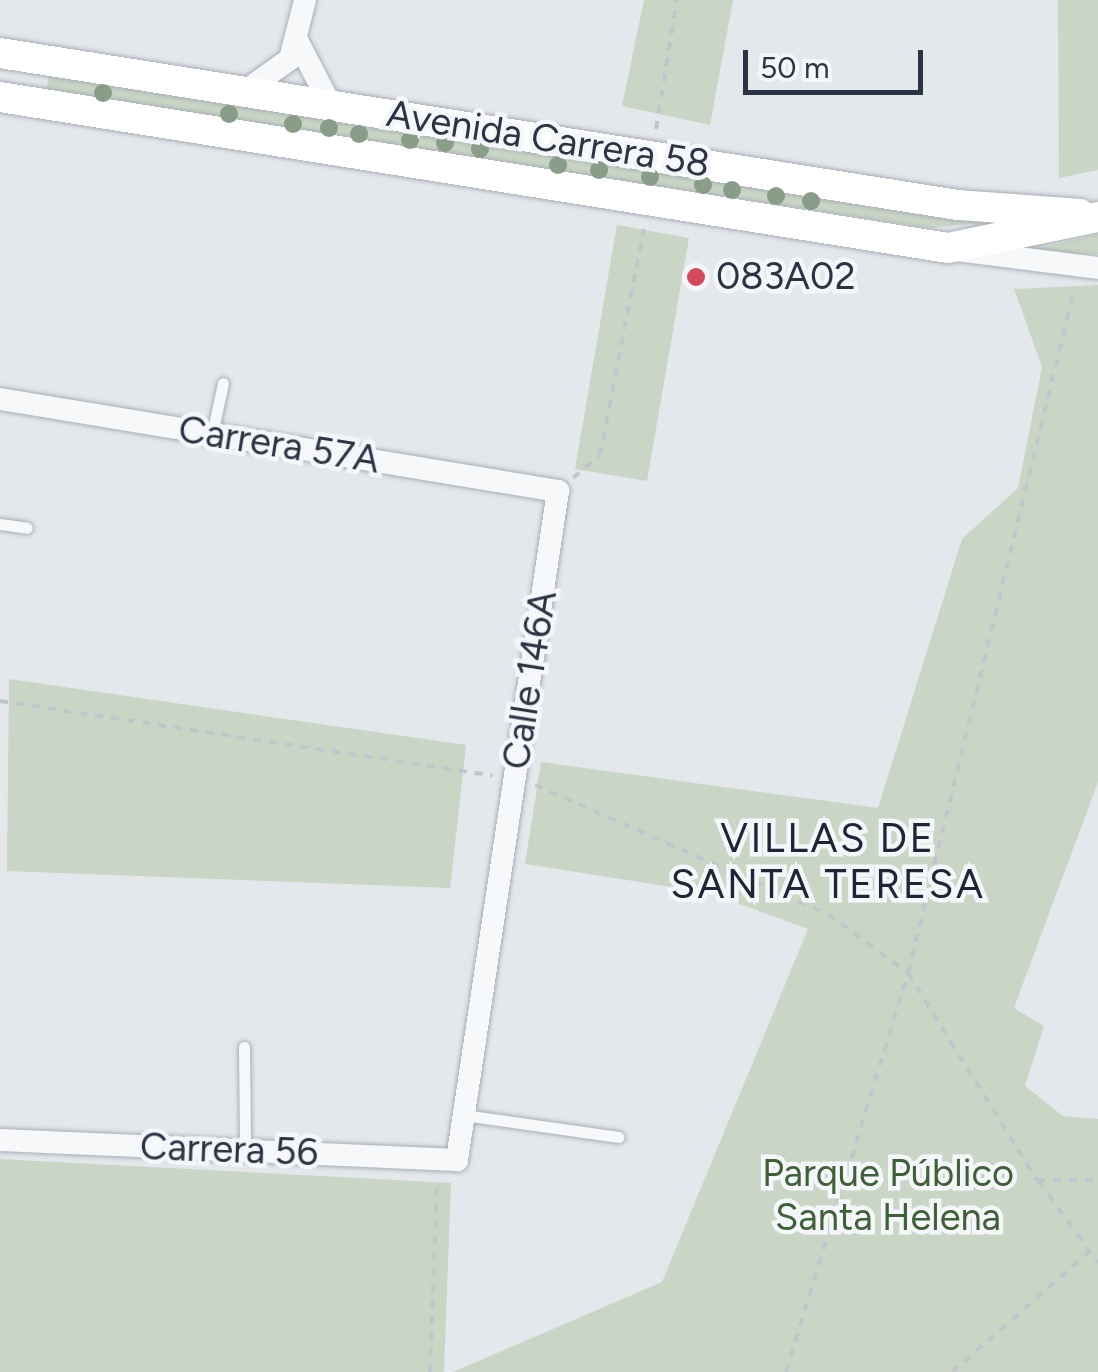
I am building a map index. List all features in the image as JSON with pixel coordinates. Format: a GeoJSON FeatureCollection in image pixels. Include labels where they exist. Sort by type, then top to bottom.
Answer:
{"type":"FeatureCollection","features":[{"type":"Feature","properties":{"kind":"main road","name":"Avenida Carrera 58"},"geometry":{"type":"LineString","coordinates":[[0,54],[958,204],[1098,216]]}},
{"type":"Feature","properties":{"kind":"main road","name":"Avenida Carrera 58"},"geometry":{"type":"LineString","coordinates":[[0,96],[948,248],[1098,216]]}},
{"type":"Feature","properties":{"kind":"street"},"geometry":{"type":"LineString","coordinates":[[244,92],[277,74],[298,42],[305,0]]}},
{"type":"Feature","properties":{"kind":"street"},"geometry":{"type":"LineString","coordinates":[[298,42],[331,106]]}},
{"type":"Feature","properties":{"kind":"street","name":"Avenida Carrera 58"},"geometry":{"type":"LineString","coordinates":[[948,248],[1098,268]]}},
{"type":"Feature","properties":{"kind":"street","name":"Carrera 57A"},"geometry":{"type":"LineString","coordinates":[[0,399],[558,490]]}},
{"type":"Feature","properties":{"kind":"street","name":"Calle 146A"},"geometry":{"type":"LineString","coordinates":[[448,1160],[464,1114],[558,490]]}},
{"type":"Feature","properties":{"kind":"street","name":"Carrera 56"},"geometry":{"type":"LineString","coordinates":[[0,1140],[448,1160]]}},
{"type":"Feature","properties":{"kind":"lane"},"geometry":{"type":"LineString","coordinates":[[212,434],[223,384]]}},
{"type":"Feature","properties":{"kind":"lane"},"geometry":{"type":"LineString","coordinates":[[0,524],[27,528]]}},
{"type":"Feature","properties":{"kind":"lane"},"geometry":{"type":"LineString","coordinates":[[244,1047],[245,1150]]}},
{"type":"Feature","properties":{"kind":"lane"},"geometry":{"type":"LineString","coordinates":[[464,1114],[618,1137]]}},
{"type":"Feature","properties":{"kind":"path"},"geometry":{"type":"LineString","coordinates":[[655,136],[677,0]]}},
{"type":"Feature","properties":{"kind":"path"},"geometry":{"type":"LineString","coordinates":[[558,490],[600,456],[646,220]]}},
{"type":"Feature","properties":{"kind":"path"},"geometry":{"type":"LineString","coordinates":[[786,1372],[908,974],[1073,294]]}},
{"type":"Feature","properties":{"kind":"path"},"geometry":{"type":"LineString","coordinates":[[0,701],[515,778],[788,891],[908,974],[1037,1180],[1098,1263]]}},
{"type":"Feature","properties":{"kind":"path"},"geometry":{"type":"LineString","coordinates":[[430,1372],[448,1160]]}},
{"type":"Feature","properties":{"kind":"path"},"geometry":{"type":"LineString","coordinates":[[1037,1180],[1098,1180]]}},
{"type":"Feature","properties":{"kind":"path"},"geometry":{"type":"LineString","coordinates":[[952,1372],[1088,1253]]}},
{"type":"Feature","properties":{"kind":"green space"},"geometry":{"type":"Polygon","coordinates":[[[644,0],[733,0],[710,125],[622,106],[644,0]]]}},
{"type":"Feature","properties":{"kind":"green space"},"geometry":{"type":"Polygon","coordinates":[[[1058,0],[1098,0],[1098,170],[1059,178],[1058,0]]]}},
{"type":"Feature","properties":{"kind":"green space"},"geometry":{"type":"Polygon","coordinates":[[[49,75],[1022,219],[930,228],[46,91],[49,75]]]}},
{"type":"Feature","properties":{"kind":"green space"},"geometry":{"type":"Polygon","coordinates":[[[617,225],[689,238],[647,481],[575,469],[617,225]]]}},
{"type":"Feature","properties":{"kind":"green space"},"geometry":{"type":"Polygon","coordinates":[[[1098,234],[1098,254],[1025,252],[1098,234]]]}},
{"type":"Feature","properties":{"kind":"green space","name":"Parque Público Santa Helena"},"geometry":{"type":"Polygon","coordinates":[[[1098,285],[1098,782],[1014,1008],[1044,1026],[1025,1086],[1063,1116],[1098,1119],[1098,1372],[453,1372],[662,1282],[808,929],[710,893],[525,864],[541,762],[878,808],[962,539],[1018,488],[1042,367],[1014,289],[1098,285]]]}},
{"type":"Feature","properties":{"kind":"green space"},"geometry":{"type":"Polygon","coordinates":[[[9,679],[466,745],[450,888],[7,871],[9,679]]]}},
{"type":"Feature","properties":{"kind":"green space"},"geometry":{"type":"Polygon","coordinates":[[[0,1159],[451,1183],[444,1372],[0,1372],[0,1159]]]}},
{"type":"Feature","properties":{"kind":"place","name":"083A02"},"geometry":{"type":"Point","coordinates":[696,277]}},
{"type":"Feature","properties":{"kind":"district","name":"VILLAS DE SANTA TERESA"},"geometry":{"type":"Point","coordinates":[828,861]}}]}
